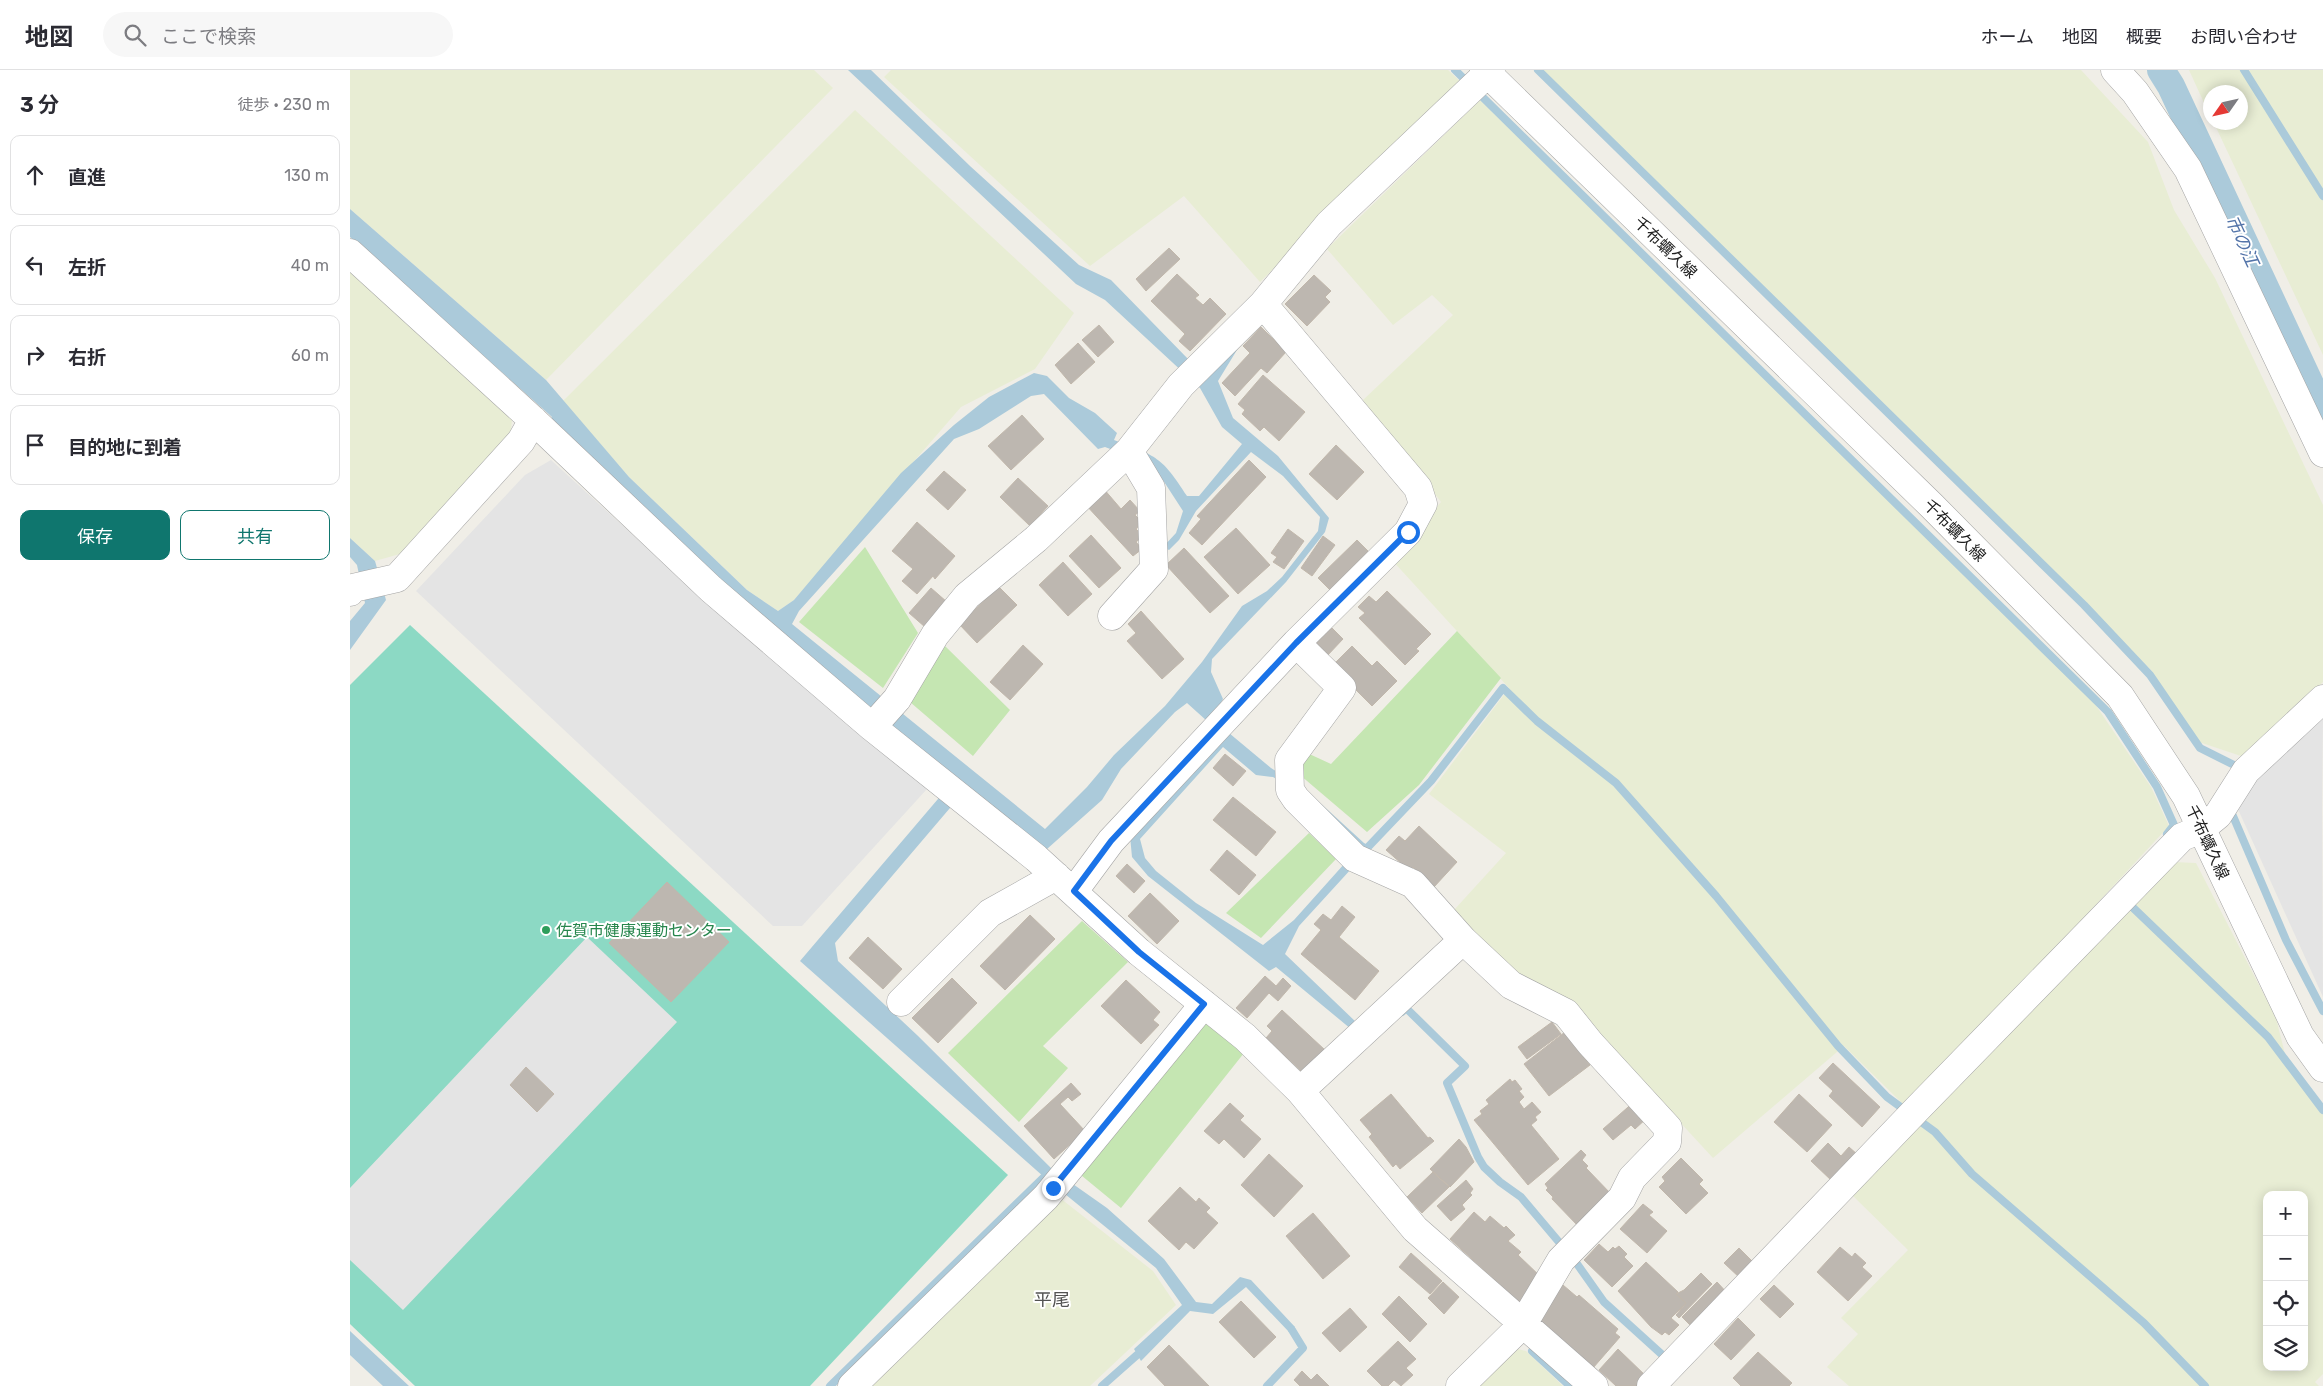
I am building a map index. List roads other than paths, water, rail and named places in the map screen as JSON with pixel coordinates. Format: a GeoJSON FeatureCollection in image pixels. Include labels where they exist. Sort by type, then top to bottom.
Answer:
{"type":"FeatureCollection","features":[{"type":"Feature","properties":{"kind":"street"},"geometry":{"type":"LineString","coordinates":[[2115,70],[2135,92],[2188,169],[2323,453]]}},
{"type":"Feature","properties":{"kind":"street"},"geometry":{"type":"LineString","coordinates":[[872,727],[897,699],[935,635],[967,596],[1036,539],[1130,455],[1181,385],[1263,304],[1329,224],[1481,78]]}},
{"type":"Feature","properties":{"kind":"street","name":"千布蠣久線"},"geometry":{"type":"LineString","coordinates":[[1481,78],[1932,506],[2120,696],[2186,796],[2300,1036],[2323,1068]]}},
{"type":"Feature","properties":{"kind":"street"},"geometry":{"type":"LineString","coordinates":[[350,253],[533,420],[711,589],[872,727],[967,802],[1065,884],[1139,952],[1245,1037],[1300,1091],[1415,1229],[1594,1386]]}},
{"type":"Feature","properties":{"kind":"street"},"geometry":{"type":"LineString","coordinates":[[901,1002],[990,913],[1065,884],[1111,841],[1296,643],[1408,532],[1423,504],[1418,488],[1263,304]]}},
{"type":"Feature","properties":{"kind":"street"},"geometry":{"type":"LineString","coordinates":[[354,589],[397,578],[521,441],[533,420]]}},
{"type":"Feature","properties":{"kind":"street"},"geometry":{"type":"LineString","coordinates":[[1112,616],[1154,568],[1151,488],[1130,455]]}},
{"type":"Feature","properties":{"kind":"street"},"geometry":{"type":"LineString","coordinates":[[1296,643],[1342,688],[1289,760],[1290,782],[1296,799],[1354,858],[1413,884],[1463,940],[1511,985],[1566,1013],[1590,1043],[1668,1128],[1667,1142],[1632,1178],[1622,1198],[1567,1252],[1523,1324],[1460,1386]]}},
{"type":"Feature","properties":{"kind":"street"},"geometry":{"type":"LineString","coordinates":[[1651,1386],[1910,1116],[2182,837],[2201,829],[2218,815],[2243,776],[2323,699]]}},
{"type":"Feature","properties":{"kind":"street"},"geometry":{"type":"LineString","coordinates":[[1300,1091],[1463,940]]}},
{"type":"Feature","properties":{"kind":"street"},"geometry":{"type":"LineString","coordinates":[[852,1386],[1019,1226],[1060,1180],[1204,1004]]}},
{"type":"Feature","properties":{"kind":"water"},"geometry":{"type":"Polygon","coordinates":[[[848,70],[871,70],[970,166],[1079,265],[1111,280],[1189,360],[1240,345],[1218,381],[1233,418],[1278,456],[1329,518],[1325,532],[1286,582],[1212,659],[1211,672],[1223,699],[1214,716],[1229,733],[1271,768],[1307,791],[1364,843],[1372,847],[1365,853],[1311,800],[1273,777],[1256,775],[1223,747],[1140,839],[1145,858],[1156,871],[1196,903],[1263,945],[1294,920],[1345,863],[1352,868],[1299,926],[1285,954],[1357,1023],[1351,1029],[1276,967],[1269,971],[1148,876],[1132,857],[1130,836],[1207,721],[1187,703],[1175,712],[1121,769],[1102,800],[1047,849],[967,788],[835,943],[838,961],[917,1035],[1053,1170],[1107,1208],[1164,1259],[1196,1302],[1212,1304],[1240,1277],[1251,1280],[1295,1327],[1289,1332],[1246,1287],[1213,1314],[1190,1311],[1141,1361],[1134,1349],[1182,1305],[1156,1268],[1044,1177],[800,961],[955,779],[736,600],[549,423],[552,417],[350,237],[350,209],[546,380],[629,477],[747,590],[778,611],[794,600],[901,473],[954,425],[989,397],[1034,373],[1047,376],[1069,398],[1095,413],[1117,433],[1114,440],[1157,459],[1171,473],[1187,496],[1199,496],[1242,444],[1222,427],[1200,388],[1105,300],[1076,284],[848,70]],[[1044,394],[1031,396],[979,429],[954,439],[799,611],[792,624],[1045,829],[1087,787],[1114,755],[1165,706],[1202,662],[1242,606],[1267,591],[1282,577],[1318,531],[1320,517],[1283,476],[1251,452],[1196,511],[1179,540],[1169,550],[1163,547],[1176,533],[1183,511],[1159,474],[1150,464],[1105,447],[1098,449],[1044,394]]]}},
{"type":"Feature","properties":{"kind":"water"},"geometry":{"type":"Polygon","coordinates":[[[350,538],[375,561],[386,600],[350,650],[350,621],[365,603],[357,565],[350,557],[350,538]]]}},
{"type":"Feature","properties":{"kind":"water"},"geometry":{"type":"Polygon","coordinates":[[[350,1331],[409,1386],[383,1386],[350,1355],[350,1331]]]}},
{"type":"Feature","properties":{"kind":"waterway"},"geometry":{"type":"LineString","coordinates":[[1455,70],[2108,712],[2157,787],[2174,825],[2167,834]]}},
{"type":"Feature","properties":{"kind":"waterway"},"geometry":{"type":"LineString","coordinates":[[1538,70],[2084,605],[2150,675],[2200,748],[2234,765],[2239,771]]}},
{"type":"Feature","properties":{"kind":"waterway","name":"市の江"},"geometry":{"type":"LineString","coordinates":[[2161,70],[2171,86],[2323,412]]}},
{"type":"Feature","properties":{"kind":"waterway"},"geometry":{"type":"LineString","coordinates":[[2244,70],[2323,196]]}},
{"type":"Feature","properties":{"kind":"waterway"},"geometry":{"type":"LineString","coordinates":[[1369,846],[1431,781],[1503,688],[1537,721],[1616,783],[1716,896],[1838,1046],[1887,1097],[1935,1132],[1972,1174],[2144,1323],[2205,1386]]}},
{"type":"Feature","properties":{"kind":"waterway"},"geometry":{"type":"LineString","coordinates":[[2230,809],[2286,940],[2323,1011]]}},
{"type":"Feature","properties":{"kind":"waterway"},"geometry":{"type":"LineString","coordinates":[[2126,901],[2268,1037],[2323,1110]]}},
{"type":"Feature","properties":{"kind":"waterway"},"geometry":{"type":"LineString","coordinates":[[1402,1012],[1406,1008],[1465,1066],[1447,1083],[1484,1167],[1500,1182],[1521,1197],[1575,1261],[1604,1302],[1668,1360]]}},
{"type":"Feature","properties":{"kind":"waterway"},"geometry":{"type":"LineString","coordinates":[[830,1386],[1044,1177]]}},
{"type":"Feature","properties":{"kind":"waterway"},"geometry":{"type":"LineString","coordinates":[[1267,1386],[1303,1348],[1292,1330]]}},
{"type":"Feature","properties":{"kind":"waterway"},"geometry":{"type":"LineString","coordinates":[[1532,1351],[1570,1386]]}},
{"type":"Feature","properties":{"kind":"waterway"},"geometry":{"type":"LineString","coordinates":[[1102,1386],[1137,1355]]}},
{"type":"Feature","properties":{"kind":"place","name":"佐賀市健康運動センター"},"geometry":{"type":"Point","coordinates":[546,930]}},
{"type":"Feature","properties":{"kind":"district","name":"平尾"},"geometry":{"type":"Point","coordinates":[1052,1300]}}]}
